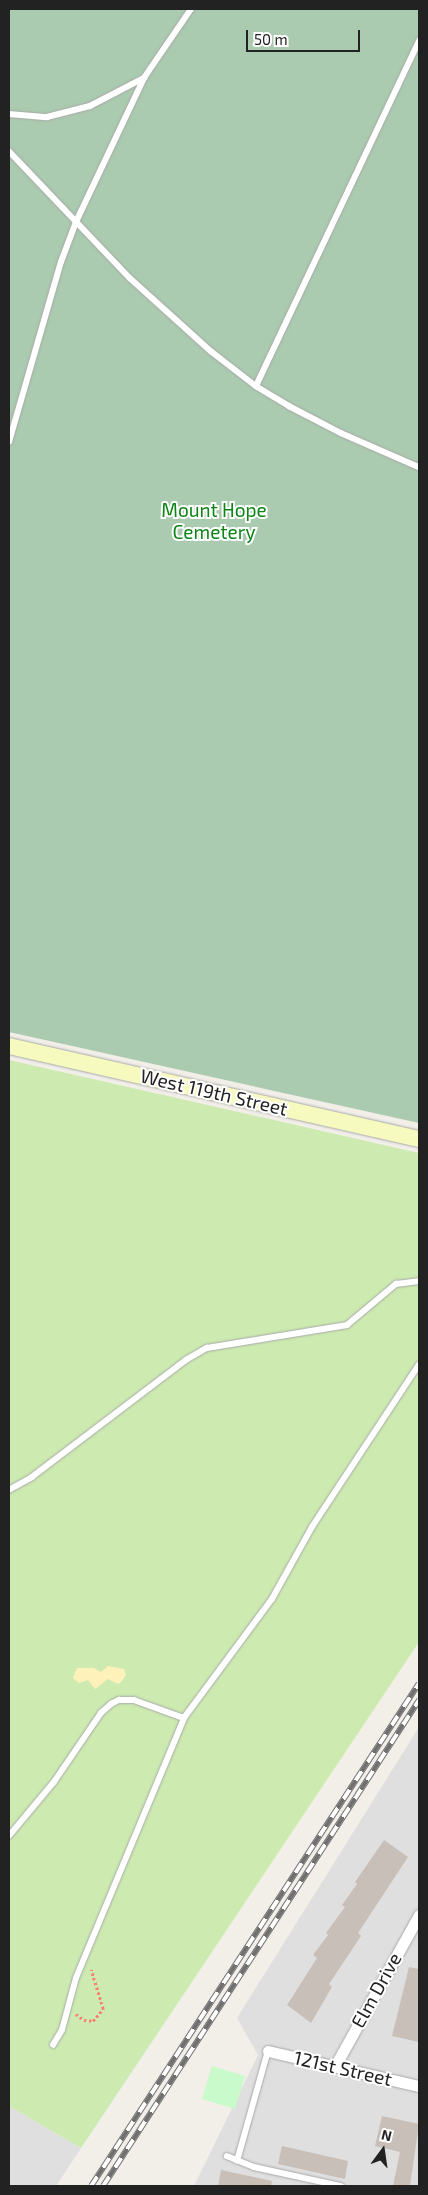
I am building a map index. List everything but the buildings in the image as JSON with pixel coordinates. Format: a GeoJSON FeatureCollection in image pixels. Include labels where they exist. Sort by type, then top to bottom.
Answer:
{"type":"FeatureCollection","features":[{"type":"Feature","properties":{"kind":"street","name":"West 119th Street"},"geometry":{"type":"LineString","coordinates":[[9,1046],[419,1138]]}},
{"type":"Feature","properties":{"kind":"street","name":"Elm Drive"},"geometry":{"type":"LineString","coordinates":[[335,2066],[419,1915]]}},
{"type":"Feature","properties":{"kind":"street","name":"121st Street"},"geometry":{"type":"LineString","coordinates":[[268,2051],[419,2086]]}},
{"type":"Feature","properties":{"kind":"lane"},"geometry":{"type":"LineString","coordinates":[[9,442],[46,313],[76,222],[144,78],[191,9]]}},
{"type":"Feature","properties":{"kind":"lane"},"geometry":{"type":"LineString","coordinates":[[256,386],[419,41]]}},
{"type":"Feature","properties":{"kind":"lane"},"geometry":{"type":"LineString","coordinates":[[9,114],[48,117],[90,106],[144,78]]}},
{"type":"Feature","properties":{"kind":"lane"},"geometry":{"type":"LineString","coordinates":[[9,151],[76,222],[174,319],[256,386],[341,433],[419,467]]}},
{"type":"Feature","properties":{"kind":"lane"},"geometry":{"type":"LineString","coordinates":[[9,1490],[32,1477],[186,1360],[206,1348],[346,1325],[396,1284],[419,1281]]}},
{"type":"Feature","properties":{"kind":"lane"},"geometry":{"type":"LineString","coordinates":[[53,2044],[62,2030],[87,1952],[184,1718],[272,1599],[312,1527],[419,1365]]}},
{"type":"Feature","properties":{"kind":"lane"},"geometry":{"type":"LineString","coordinates":[[9,1836],[54,1782],[100,1713],[111,1704],[119,1700],[134,1700],[184,1718]]}},
{"type":"Feature","properties":{"kind":"lane"},"geometry":{"type":"LineString","coordinates":[[237,2161],[268,2051]]}},
{"type":"Feature","properties":{"kind":"lane"},"geometry":{"type":"LineString","coordinates":[[227,2156],[237,2161],[341,2186]]}},
{"type":"Feature","properties":{"kind":"path"},"geometry":{"type":"LineString","coordinates":[[70,2001],[84,2020],[93,2022],[103,2009],[87,1952]]}},
{"type":"Feature","properties":{"kind":"shaded area"},"geometry":{"type":"Polygon","coordinates":[[[419,1727],[419,2186],[194,2186],[258,2055],[237,2018],[419,1727]]]}},
{"type":"Feature","properties":{"kind":"shaded area"},"geometry":{"type":"Polygon","coordinates":[[[9,2106],[81,2148],[56,2186],[9,2186],[9,2106]]]}},
{"type":"Feature","properties":{"kind":"green space","name":"Mount Hope Cemetery"},"geometry":{"type":"Polygon","coordinates":[[[9,9],[419,9],[419,1123],[9,1032],[9,9]]]}},
{"type":"Feature","properties":{"kind":"green space"},"geometry":{"type":"Polygon","coordinates":[[[9,1060],[419,1153],[419,1642],[81,2148],[9,2106],[9,1060]]]}},
{"type":"Feature","properties":{"kind":"green space"},"geometry":{"type":"Polygon","coordinates":[[[212,2066],[245,2076],[235,2109],[202,2099],[212,2066]]]}},
{"type":"Feature","properties":{"kind":"sand"},"geometry":{"type":"Polygon","coordinates":[[[108,1666],[124,1669],[126,1675],[121,1682],[118,1684],[108,1679],[95,1689],[88,1680],[79,1683],[73,1678],[77,1668],[94,1668],[101,1672],[108,1666]]]}},
{"type":"Feature","properties":{"kind":"railway"},"geometry":{"type":"LineString","coordinates":[[91,2186],[419,1683]]}},
{"type":"Feature","properties":{"kind":"railway"},"geometry":{"type":"LineString","coordinates":[[103,2186],[419,1700]]}}]}
